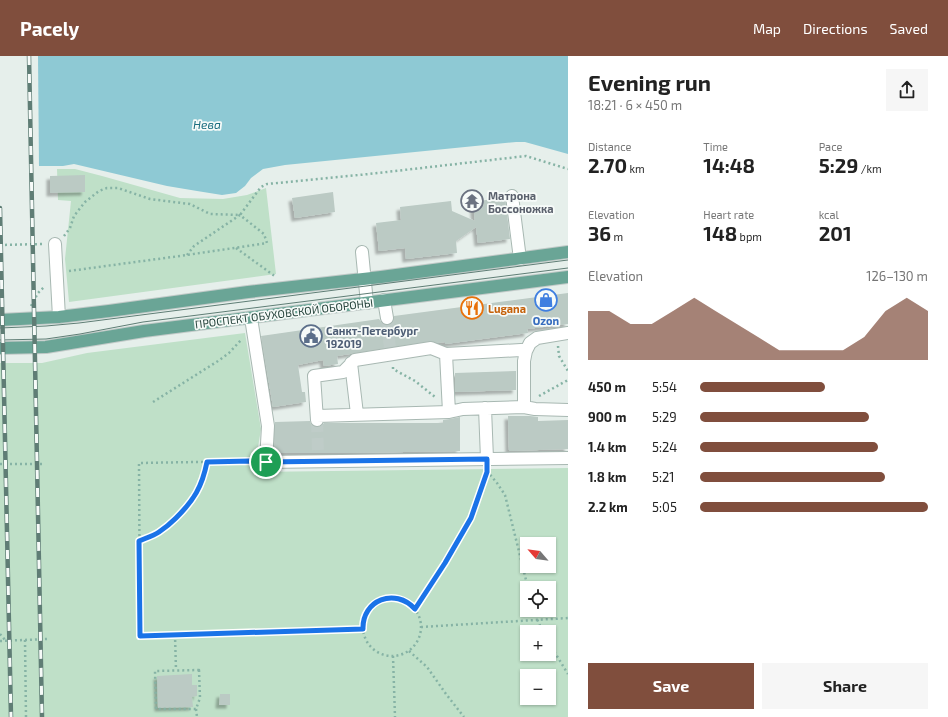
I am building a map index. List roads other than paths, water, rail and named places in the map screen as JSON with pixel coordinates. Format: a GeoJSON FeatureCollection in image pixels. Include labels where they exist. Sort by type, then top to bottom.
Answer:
{"type":"FeatureCollection","features":[{"type":"Feature","properties":{"kind":"main road"},"geometry":{"type":"LineString","coordinates":[[0,320],[58,317],[568,252]]}},
{"type":"Feature","properties":{"kind":"main road","name":"ПРОСПЕКТ ОБУХОВСКОЙ ОБОРОНЫ"},"geometry":{"type":"LineString","coordinates":[[0,348],[46,347],[144,331],[568,277]]}},
{"type":"Feature","properties":{"kind":"street"},"geometry":{"type":"LineString","coordinates":[[512,196],[520,259]]}},
{"type":"Feature","properties":{"kind":"street"},"geometry":{"type":"LineString","coordinates":[[54,244],[58,317]]}},
{"type":"Feature","properties":{"kind":"street"},"geometry":{"type":"LineString","coordinates":[[362,252],[367,303]]}},
{"type":"Feature","properties":{"kind":"street"},"geometry":{"type":"LineString","coordinates":[[384,300],[387,318]]}},
{"type":"Feature","properties":{"kind":"street"},"geometry":{"type":"LineString","coordinates":[[251,318],[268,426],[266,462],[318,458],[568,458]]}},
{"type":"Feature","properties":{"kind":"street"},"geometry":{"type":"LineString","coordinates":[[524,407],[524,361],[526,351],[530,343],[537,338],[563,333]]}},
{"type":"Feature","properties":{"kind":"street"},"geometry":{"type":"LineString","coordinates":[[526,351],[446,354],[431,348],[390,352],[355,360],[343,372],[314,376],[317,418],[357,414],[449,412],[463,409],[485,408],[524,407],[534,409],[568,410]]}},
{"type":"Feature","properties":{"kind":"street"},"geometry":{"type":"LineString","coordinates":[[446,354],[449,412]]}},
{"type":"Feature","properties":{"kind":"street"},"geometry":{"type":"LineString","coordinates":[[351,364],[357,414]]}},
{"type":"Feature","properties":{"kind":"street"},"geometry":{"type":"LineString","coordinates":[[485,408],[487,459]]}},
{"type":"Feature","properties":{"kind":"water","name":"Нева"},"geometry":{"type":"Polygon","coordinates":[[[0,56],[568,56],[568,154],[525,142],[516,142],[285,165],[263,169],[251,178],[245,186],[236,193],[222,195],[167,186],[74,164],[63,166],[0,166],[0,56]]]}},
{"type":"Feature","properties":{"kind":"tunnel"},"geometry":{"type":"LineString","coordinates":[[387,318],[390,349]]}},
{"type":"Feature","properties":{"kind":"tunnel"},"geometry":{"type":"LineString","coordinates":[[317,420],[318,453]]}},
{"type":"Feature","properties":{"kind":"tram line"},"geometry":{"type":"LineString","coordinates":[[0,328],[79,323],[568,260]]}},
{"type":"Feature","properties":{"kind":"tram line"},"geometry":{"type":"LineString","coordinates":[[0,340],[46,339],[143,322],[568,268]]}},
{"type":"Feature","properties":{"kind":"railway"},"geometry":{"type":"LineString","coordinates":[[29,56],[42,717]]}},
{"type":"Feature","properties":{"kind":"railway"},"geometry":{"type":"LineString","coordinates":[[0,208],[11,717]]}},
{"type":"Feature","properties":{"kind":"place","name":"Матрона Боссоножка"},"geometry":{"type":"Point","coordinates":[472,201]}},
{"type":"Feature","properties":{"kind":"place","name":"Ozon"},"geometry":{"type":"Point","coordinates":[546,300]}},
{"type":"Feature","properties":{"kind":"place","name":"Lugana"},"geometry":{"type":"Point","coordinates":[472,308]}},
{"type":"Feature","properties":{"kind":"place","name":"Санкт-Петербург 192019"},"geometry":{"type":"Point","coordinates":[311,336]}}]}
